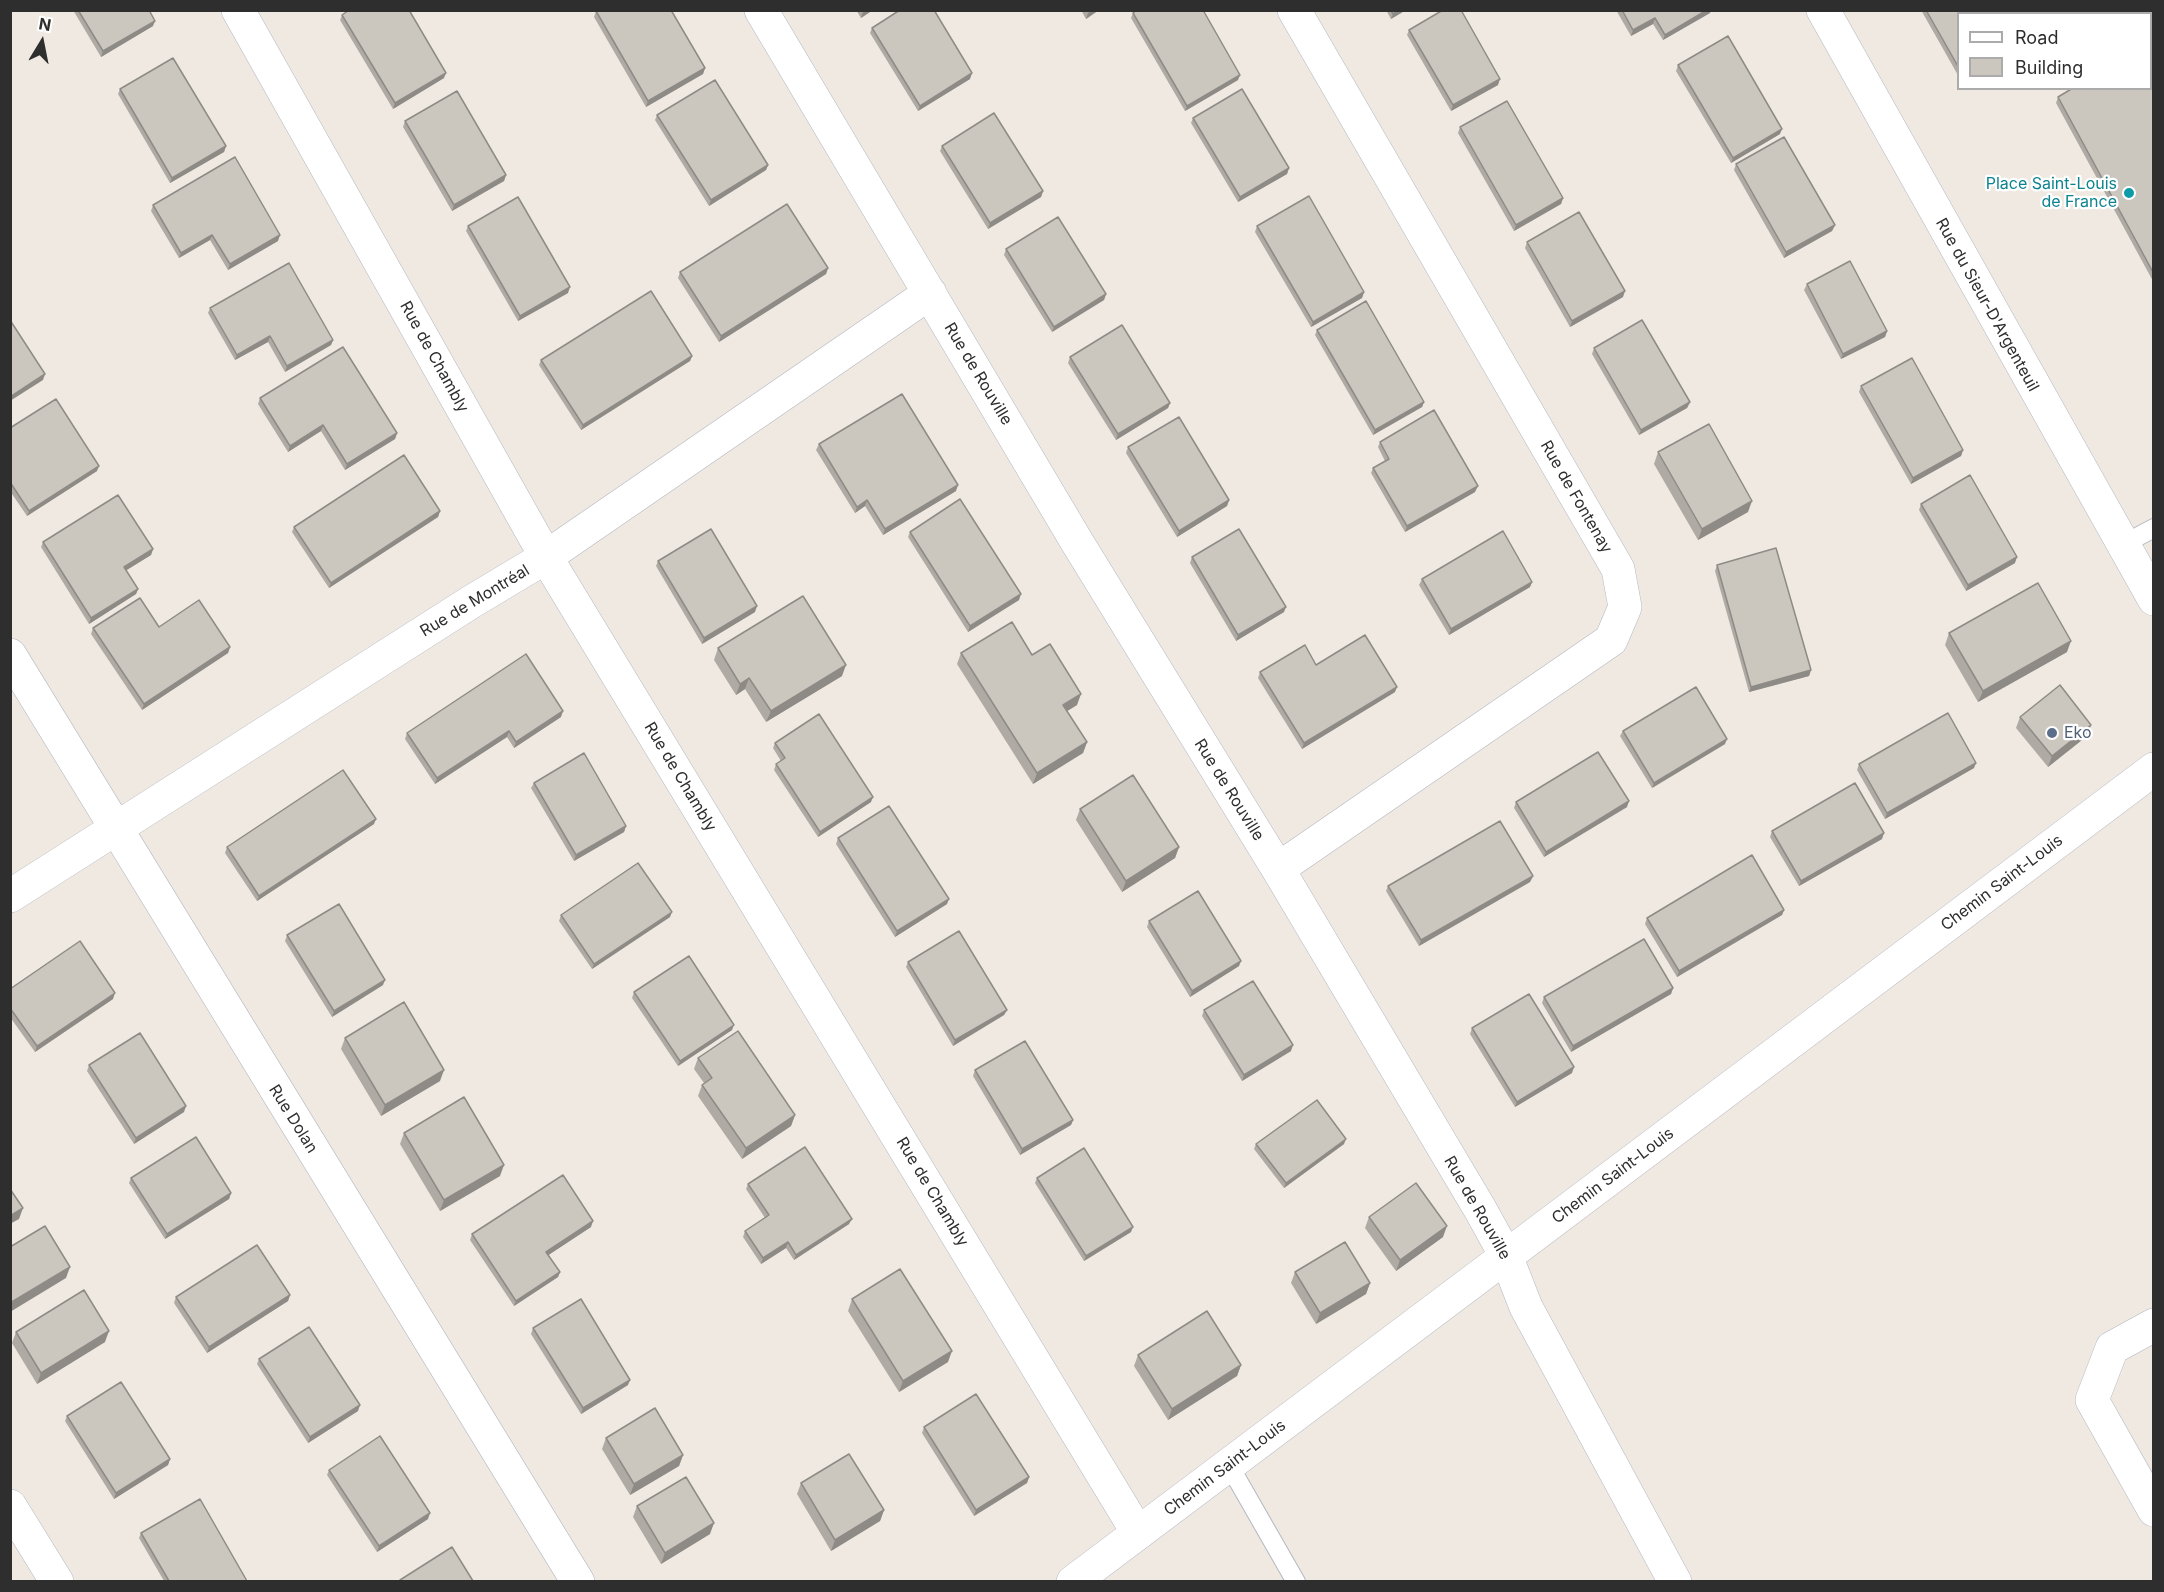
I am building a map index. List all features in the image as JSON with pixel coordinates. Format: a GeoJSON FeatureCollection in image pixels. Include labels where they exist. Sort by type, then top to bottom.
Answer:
{"type":"FeatureCollection","features":[{"type":"Feature","properties":{"kind":"street","name":"Rue de Chambly"},"geometry":{"type":"LineString","coordinates":[[238,10],[546,557],[1138,1533]]}},
{"type":"Feature","properties":{"kind":"street","name":"Rue de Rouville"},"geometry":{"type":"LineString","coordinates":[[761,10],[1071,532],[1278,868],[1506,1256],[1526,1307],[1675,1581]]}},
{"type":"Feature","properties":{"kind":"street","name":"Rue de Fontenay"},"geometry":{"type":"LineString","coordinates":[[1278,868],[1611,640],[1625,607],[1617,569],[1294,10]]}},
{"type":"Feature","properties":{"kind":"street","name":"Rue du Sieur-D'Argenteuil"},"geometry":{"type":"LineString","coordinates":[[1823,10],[2154,599]]}},
{"type":"Feature","properties":{"kind":"street","name":"Rue de Montréal"},"geometry":{"type":"LineString","coordinates":[[10,896],[471,602],[546,557],[930,293]]}},
{"type":"Feature","properties":{"kind":"street","name":"Rue Dolan"},"geometry":{"type":"LineString","coordinates":[[10,655],[117,828],[171,921],[578,1581]]}},
{"type":"Feature","properties":{"kind":"street","name":"Chemin Saint-Louis"},"geometry":{"type":"LineString","coordinates":[[1073,1581],[2154,769]]}},
{"type":"Feature","properties":{"kind":"street"},"geometry":{"type":"LineString","coordinates":[[2154,1325],[2112,1348],[2092,1400],[2154,1510]]}},
{"type":"Feature","properties":{"kind":"street"},"geometry":{"type":"LineString","coordinates":[[10,1506],[57,1581]]}},
{"type":"Feature","properties":{"kind":"lane"},"geometry":{"type":"LineString","coordinates":[[2122,545],[2154,528]]}},
{"type":"Feature","properties":{"kind":"lane"},"geometry":{"type":"LineString","coordinates":[[1228,1465],[1296,1581]]}},
{"type":"Feature","properties":{"kind":"building"},"geometry":{"type":"Polygon","coordinates":[[[78,10],[149,10],[155,21],[103,51],[78,10]]]}},
{"type":"Feature","properties":{"kind":"building"},"geometry":{"type":"Polygon","coordinates":[[[349,10],[409,10],[446,73],[395,103],[342,15],[349,10]]]}},
{"type":"Feature","properties":{"kind":"building"},"geometry":{"type":"Polygon","coordinates":[[[597,10],[671,10],[705,68],[648,101],[597,10]]]}},
{"type":"Feature","properties":{"kind":"building"},"geometry":{"type":"Polygon","coordinates":[[[900,10],[934,10],[972,73],[920,106],[872,28],[900,10]]]}},
{"type":"Feature","properties":{"kind":"building"},"geometry":{"type":"Polygon","coordinates":[[[1137,10],[1203,10],[1240,75],[1187,106],[1133,13],[1137,10]]]}},
{"type":"Feature","properties":{"kind":"building"},"geometry":{"type":"Polygon","coordinates":[[[1443,10],[1461,10],[1500,79],[1453,105],[1409,30],[1443,10]]]}},
{"type":"Feature","properties":{"kind":"building"},"geometry":{"type":"Polygon","coordinates":[[[1622,10],[1707,10],[1665,35],[1655,18],[1633,30],[1622,10]]]}},
{"type":"Feature","properties":{"kind":"building"},"geometry":{"type":"Polygon","coordinates":[[[1926,10],[1992,10],[1993,12],[1957,12],[1957,64],[1926,10]]]}},
{"type":"Feature","properties":{"kind":"building"},"geometry":{"type":"Polygon","coordinates":[[[1728,36],[1782,129],[1733,158],[1678,65],[1728,36]]]}},
{"type":"Feature","properties":{"kind":"building","name":"Place Saint-Louis de France"},"geometry":{"type":"Polygon","coordinates":[[[2154,45],[2154,274],[2058,97],[2070,90],[2152,90],[2152,46],[2154,45]]]}},
{"type":"Feature","properties":{"kind":"building"},"geometry":{"type":"Polygon","coordinates":[[[173,58],[226,146],[172,178],[120,89],[173,58]]]}},
{"type":"Feature","properties":{"kind":"building"},"geometry":{"type":"Polygon","coordinates":[[[715,80],[768,165],[711,200],[657,115],[715,80]]]}},
{"type":"Feature","properties":{"kind":"building"},"geometry":{"type":"Polygon","coordinates":[[[1242,89],[1289,168],[1240,197],[1193,118],[1242,89]]]}},
{"type":"Feature","properties":{"kind":"building"},"geometry":{"type":"Polygon","coordinates":[[[457,91],[506,175],[454,205],[405,121],[457,91]]]}},
{"type":"Feature","properties":{"kind":"building"},"geometry":{"type":"Polygon","coordinates":[[[1507,101],[1563,198],[1516,225],[1460,127],[1507,101]]]}},
{"type":"Feature","properties":{"kind":"building"},"geometry":{"type":"Polygon","coordinates":[[[994,113],[1043,191],[990,223],[942,146],[994,113]]]}},
{"type":"Feature","properties":{"kind":"building"},"geometry":{"type":"Polygon","coordinates":[[[1784,137],[1835,225],[1786,252],[1736,164],[1784,137]]]}},
{"type":"Feature","properties":{"kind":"building"},"geometry":{"type":"Polygon","coordinates":[[[235,157],[280,235],[230,264],[212,235],[181,253],[153,205],[235,157]]]}},
{"type":"Feature","properties":{"kind":"building"},"geometry":{"type":"Polygon","coordinates":[[[1309,196],[1364,292],[1313,322],[1257,226],[1309,196]]]}},
{"type":"Feature","properties":{"kind":"building"},"geometry":{"type":"Polygon","coordinates":[[[518,197],[570,287],[520,316],[468,226],[518,197]]]}},
{"type":"Feature","properties":{"kind":"building"},"geometry":{"type":"Polygon","coordinates":[[[787,204],[828,268],[721,336],[680,272],[787,204]]]}},
{"type":"Feature","properties":{"kind":"building"},"geometry":{"type":"Polygon","coordinates":[[[1579,212],[1625,291],[1572,321],[1527,242],[1579,212]]]}},
{"type":"Feature","properties":{"kind":"building"},"geometry":{"type":"Polygon","coordinates":[[[1058,217],[1106,294],[1054,327],[1006,249],[1058,217]]]}},
{"type":"Feature","properties":{"kind":"building"},"geometry":{"type":"Polygon","coordinates":[[[1850,261],[1887,331],[1843,354],[1807,284],[1850,261]]]}},
{"type":"Feature","properties":{"kind":"building"},"geometry":{"type":"Polygon","coordinates":[[[289,263],[333,340],[287,366],[270,336],[237,355],[210,308],[289,263]]]}},
{"type":"Feature","properties":{"kind":"building"},"geometry":{"type":"Polygon","coordinates":[[[651,291],[692,356],[583,425],[541,360],[651,291]]]}},
{"type":"Feature","properties":{"kind":"building"},"geometry":{"type":"Polygon","coordinates":[[[1366,301],[1424,402],[1375,430],[1317,330],[1366,301]]]}},
{"type":"Feature","properties":{"kind":"building"},"geometry":{"type":"Polygon","coordinates":[[[10,320],[45,374],[10,397],[10,320]]]}},
{"type":"Feature","properties":{"kind":"building"},"geometry":{"type":"Polygon","coordinates":[[[1642,320],[1690,402],[1641,430],[1594,348],[1642,320]]]}},
{"type":"Feature","properties":{"kind":"building"},"geometry":{"type":"Polygon","coordinates":[[[1122,325],[1170,403],[1118,434],[1070,357],[1122,325]]]}},
{"type":"Feature","properties":{"kind":"building"},"geometry":{"type":"Polygon","coordinates":[[[343,347],[397,433],[347,464],[323,425],[290,446],[260,398],[343,347]]]}},
{"type":"Feature","properties":{"kind":"building"},"geometry":{"type":"Polygon","coordinates":[[[1912,358],[1963,450],[1913,478],[1861,386],[1912,358]]]}},
{"type":"Feature","properties":{"kind":"building"},"geometry":{"type":"Polygon","coordinates":[[[902,394],[958,485],[885,529],[867,500],[857,507],[819,444],[902,394]]]}},
{"type":"Feature","properties":{"kind":"building"},"geometry":{"type":"Polygon","coordinates":[[[56,399],[99,466],[29,511],[10,482],[10,428],[56,399]]]}},
{"type":"Feature","properties":{"kind":"building"},"geometry":{"type":"Polygon","coordinates":[[[1434,410],[1478,486],[1407,526],[1373,468],[1389,459],[1380,442],[1434,410]]]}},
{"type":"Feature","properties":{"kind":"building"},"geometry":{"type":"Polygon","coordinates":[[[1179,417],[1229,500],[1179,531],[1128,447],[1179,417]]]}},
{"type":"Feature","properties":{"kind":"building"},"geometry":{"type":"Polygon","coordinates":[[[1709,424],[1752,501],[1702,529],[1658,452],[1709,424]]]}},
{"type":"Feature","properties":{"kind":"building"},"geometry":{"type":"Polygon","coordinates":[[[404,455],[440,511],[331,583],[294,527],[404,455]]]}},
{"type":"Feature","properties":{"kind":"building"},"geometry":{"type":"Polygon","coordinates":[[[1970,475],[2017,557],[1968,585],[1921,504],[1970,475]]]}},
{"type":"Feature","properties":{"kind":"building"},"geometry":{"type":"Polygon","coordinates":[[[118,495],[153,549],[124,567],[138,589],[91,618],[43,542],[118,495]]]}},
{"type":"Feature","properties":{"kind":"building"},"geometry":{"type":"Polygon","coordinates":[[[960,499],[1021,594],[970,626],[910,532],[960,499]]]}},
{"type":"Feature","properties":{"kind":"building"},"geometry":{"type":"Polygon","coordinates":[[[711,529],[757,606],[704,638],[658,561],[711,529]]]}},
{"type":"Feature","properties":{"kind":"building"},"geometry":{"type":"Polygon","coordinates":[[[1239,529],[1286,607],[1238,635],[1192,557],[1239,529]]]}},
{"type":"Feature","properties":{"kind":"building"},"geometry":{"type":"Polygon","coordinates":[[[1503,531],[1532,582],[1451,629],[1422,579],[1503,531]]]}},
{"type":"Feature","properties":{"kind":"building"},"geometry":{"type":"Polygon","coordinates":[[[1776,548],[1811,670],[1751,687],[1717,565],[1776,548]]]}},
{"type":"Feature","properties":{"kind":"building"},"geometry":{"type":"Polygon","coordinates":[[[2038,583],[2071,641],[1983,691],[1949,633],[2038,583]]]}},
{"type":"Feature","properties":{"kind":"building"},"geometry":{"type":"Polygon","coordinates":[[[803,596],[846,665],[771,711],[749,678],[740,684],[718,648],[803,596]]]}},
{"type":"Feature","properties":{"kind":"building"},"geometry":{"type":"Polygon","coordinates":[[[140,598],[159,627],[199,600],[230,647],[144,704],[93,628],[140,598]]]}},
{"type":"Feature","properties":{"kind":"building"},"geometry":{"type":"Polygon","coordinates":[[[1012,622],[1032,655],[1050,644],[1081,694],[1063,705],[1087,742],[1037,773],[961,653],[1012,622]]]}},
{"type":"Feature","properties":{"kind":"building"},"geometry":{"type":"Polygon","coordinates":[[[1365,635],[1397,687],[1304,743],[1260,672],[1305,645],[1316,665],[1365,635]]]}},
{"type":"Feature","properties":{"kind":"building"},"geometry":{"type":"Polygon","coordinates":[[[526,654],[563,711],[516,742],[509,731],[437,778],[407,733],[526,654]]]}},
{"type":"Feature","properties":{"kind":"building"},"geometry":{"type":"Polygon","coordinates":[[[2060,685],[2091,725],[2052,756],[2020,717],[2060,685]]]}},
{"type":"Feature","properties":{"kind":"building"},"geometry":{"type":"Polygon","coordinates":[[[1696,687],[1727,739],[1654,783],[1623,731],[1696,687]]]}},
{"type":"Feature","properties":{"kind":"building"},"geometry":{"type":"Polygon","coordinates":[[[1948,713],[1976,763],[1887,813],[1859,764],[1948,713]]]}},
{"type":"Feature","properties":{"kind":"building"},"geometry":{"type":"Polygon","coordinates":[[[819,714],[873,797],[820,832],[776,764],[785,758],[775,743],[819,714]]]}},
{"type":"Feature","properties":{"kind":"building"},"geometry":{"type":"Polygon","coordinates":[[[1598,752],[1629,801],[1546,852],[1516,802],[1598,752]]]}},
{"type":"Feature","properties":{"kind":"building"},"geometry":{"type":"Polygon","coordinates":[[[584,753],[626,826],[576,855],[534,783],[584,753]]]}},
{"type":"Feature","properties":{"kind":"building"},"geometry":{"type":"Polygon","coordinates":[[[343,770],[376,819],[259,896],[227,847],[343,770]]]}},
{"type":"Feature","properties":{"kind":"building"},"geometry":{"type":"Polygon","coordinates":[[[1133,775],[1179,847],[1126,881],[1080,809],[1133,775]]]}},
{"type":"Feature","properties":{"kind":"building"},"geometry":{"type":"Polygon","coordinates":[[[1855,783],[1884,833],[1801,881],[1772,831],[1855,783]]]}},
{"type":"Feature","properties":{"kind":"building"},"geometry":{"type":"Polygon","coordinates":[[[889,806],[949,899],[897,931],[838,838],[889,806]]]}},
{"type":"Feature","properties":{"kind":"building"},"geometry":{"type":"Polygon","coordinates":[[[1500,821],[1533,876],[1421,940],[1388,886],[1500,821]]]}},
{"type":"Feature","properties":{"kind":"building"},"geometry":{"type":"Polygon","coordinates":[[[1752,855],[1784,910],[1679,971],[1647,918],[1752,855]]]}},
{"type":"Feature","properties":{"kind":"building"},"geometry":{"type":"Polygon","coordinates":[[[638,863],[672,912],[594,964],[561,915],[638,863]]]}},
{"type":"Feature","properties":{"kind":"building"},"geometry":{"type":"Polygon","coordinates":[[[1198,891],[1241,961],[1192,991],[1149,921],[1198,891]]]}},
{"type":"Feature","properties":{"kind":"building"},"geometry":{"type":"Polygon","coordinates":[[[339,904],[385,980],[334,1011],[287,935],[339,904]]]}},
{"type":"Feature","properties":{"kind":"building"},"geometry":{"type":"Polygon","coordinates":[[[959,931],[1007,1010],[955,1040],[908,962],[959,931]]]}},
{"type":"Feature","properties":{"kind":"building"},"geometry":{"type":"Polygon","coordinates":[[[1644,939],[1673,988],[1573,1046],[1544,997],[1644,939]]]}},
{"type":"Feature","properties":{"kind":"building"},"geometry":{"type":"Polygon","coordinates":[[[80,941],[115,993],[37,1046],[10,1008],[10,989],[80,941]]]}},
{"type":"Feature","properties":{"kind":"building"},"geometry":{"type":"Polygon","coordinates":[[[689,956],[734,1025],[680,1061],[634,992],[689,956]]]}},
{"type":"Feature","properties":{"kind":"building"},"geometry":{"type":"Polygon","coordinates":[[[1253,981],[1293,1045],[1244,1075],[1204,1010],[1253,981]]]}},
{"type":"Feature","properties":{"kind":"building"},"geometry":{"type":"Polygon","coordinates":[[[1529,994],[1574,1067],[1517,1102],[1472,1028],[1529,994]]]}},
{"type":"Feature","properties":{"kind":"building"},"geometry":{"type":"Polygon","coordinates":[[[404,1002],[444,1070],[385,1105],[345,1038],[404,1002]]]}},
{"type":"Feature","properties":{"kind":"building"},"geometry":{"type":"Polygon","coordinates":[[[738,1031],[795,1115],[746,1148],[702,1085],[712,1078],[698,1058],[738,1031]]]}},
{"type":"Feature","properties":{"kind":"building"},"geometry":{"type":"Polygon","coordinates":[[[140,1033],[186,1106],[136,1138],[89,1065],[140,1033]]]}},
{"type":"Feature","properties":{"kind":"building"},"geometry":{"type":"Polygon","coordinates":[[[1025,1041],[1073,1120],[1022,1149],[975,1070],[1025,1041]]]}},
{"type":"Feature","properties":{"kind":"building"},"geometry":{"type":"Polygon","coordinates":[[[464,1097],[504,1165],[444,1200],[404,1133],[464,1097]]]}},
{"type":"Feature","properties":{"kind":"building"},"geometry":{"type":"Polygon","coordinates":[[[1317,1100],[1346,1139],[1286,1183],[1256,1144],[1317,1100]]]}},
{"type":"Feature","properties":{"kind":"building"},"geometry":{"type":"Polygon","coordinates":[[[196,1137],[231,1193],[167,1234],[131,1178],[196,1137]]]}},
{"type":"Feature","properties":{"kind":"building"},"geometry":{"type":"Polygon","coordinates":[[[805,1147],[852,1219],[796,1255],[788,1242],[763,1258],[745,1231],[769,1215],[748,1184],[805,1147]]]}},
{"type":"Feature","properties":{"kind":"building"},"geometry":{"type":"Polygon","coordinates":[[[1084,1148],[1133,1227],[1086,1256],[1037,1178],[1084,1148]]]}},
{"type":"Feature","properties":{"kind":"building"},"geometry":{"type":"Polygon","coordinates":[[[563,1175],[593,1221],[546,1252],[560,1272],[516,1301],[472,1234],[563,1175]]]}},
{"type":"Feature","properties":{"kind":"building"},"geometry":{"type":"Polygon","coordinates":[[[1416,1183],[1447,1226],[1400,1260],[1369,1217],[1416,1183]]]}},
{"type":"Feature","properties":{"kind":"building"},"geometry":{"type":"Polygon","coordinates":[[[10,1189],[23,1208],[10,1216],[10,1189]]]}},
{"type":"Feature","properties":{"kind":"building"},"geometry":{"type":"Polygon","coordinates":[[[45,1226],[70,1267],[10,1303],[10,1247],[45,1226]]]}},
{"type":"Feature","properties":{"kind":"building"},"geometry":{"type":"Polygon","coordinates":[[[1345,1242],[1370,1283],[1320,1313],[1295,1272],[1345,1242]]]}},
{"type":"Feature","properties":{"kind":"building"},"geometry":{"type":"Polygon","coordinates":[[[257,1245],[290,1295],[209,1347],[176,1297],[257,1245]]]}},
{"type":"Feature","properties":{"kind":"building"},"geometry":{"type":"Polygon","coordinates":[[[900,1269],[952,1351],[903,1381],[852,1299],[900,1269]]]}},
{"type":"Feature","properties":{"kind":"building"},"geometry":{"type":"Polygon","coordinates":[[[84,1290],[109,1331],[41,1373],[16,1332],[84,1290]]]}},
{"type":"Feature","properties":{"kind":"building"},"geometry":{"type":"Polygon","coordinates":[[[581,1299],[630,1380],[583,1408],[533,1328],[581,1299]]]}},
{"type":"Feature","properties":{"kind":"building"},"geometry":{"type":"Polygon","coordinates":[[[1207,1311],[1241,1365],[1172,1409],[1138,1355],[1207,1311]]]}},
{"type":"Feature","properties":{"kind":"building"},"geometry":{"type":"Polygon","coordinates":[[[309,1327],[360,1405],[310,1437],[259,1359],[309,1327]]]}},
{"type":"Feature","properties":{"kind":"building"},"geometry":{"type":"Polygon","coordinates":[[[121,1382],[170,1459],[116,1493],[67,1416],[121,1382]]]}},
{"type":"Feature","properties":{"kind":"building"},"geometry":{"type":"Polygon","coordinates":[[[976,1394],[1029,1477],[976,1510],[924,1427],[976,1394]]]}},
{"type":"Feature","properties":{"kind":"building"},"geometry":{"type":"Polygon","coordinates":[[[655,1408],[683,1455],[634,1484],[606,1438],[655,1408]]]}},
{"type":"Feature","properties":{"kind":"building"},"geometry":{"type":"Polygon","coordinates":[[[380,1436],[430,1513],[379,1546],[329,1470],[380,1436]]]}},
{"type":"Feature","properties":{"kind":"building"},"geometry":{"type":"Polygon","coordinates":[[[849,1454],[884,1510],[835,1540],[801,1483],[849,1454]]]}},
{"type":"Feature","properties":{"kind":"building"},"geometry":{"type":"Polygon","coordinates":[[[686,1477],[714,1523],[665,1553],[637,1506],[686,1477]]]}},
{"type":"Feature","properties":{"kind":"building"},"geometry":{"type":"Polygon","coordinates":[[[200,1499],[247,1581],[169,1581],[141,1533],[200,1499]]]}},
{"type":"Feature","properties":{"kind":"building"},"geometry":{"type":"Polygon","coordinates":[[[452,1547],[473,1581],[400,1581],[400,1580],[452,1547]]]}},
{"type":"Feature","properties":{"kind":"place","name":"Place Saint-Louis de France"},"geometry":{"type":"Point","coordinates":[2129,193]}},
{"type":"Feature","properties":{"kind":"place","name":"Eko"},"geometry":{"type":"Point","coordinates":[2052,733]}}]}
